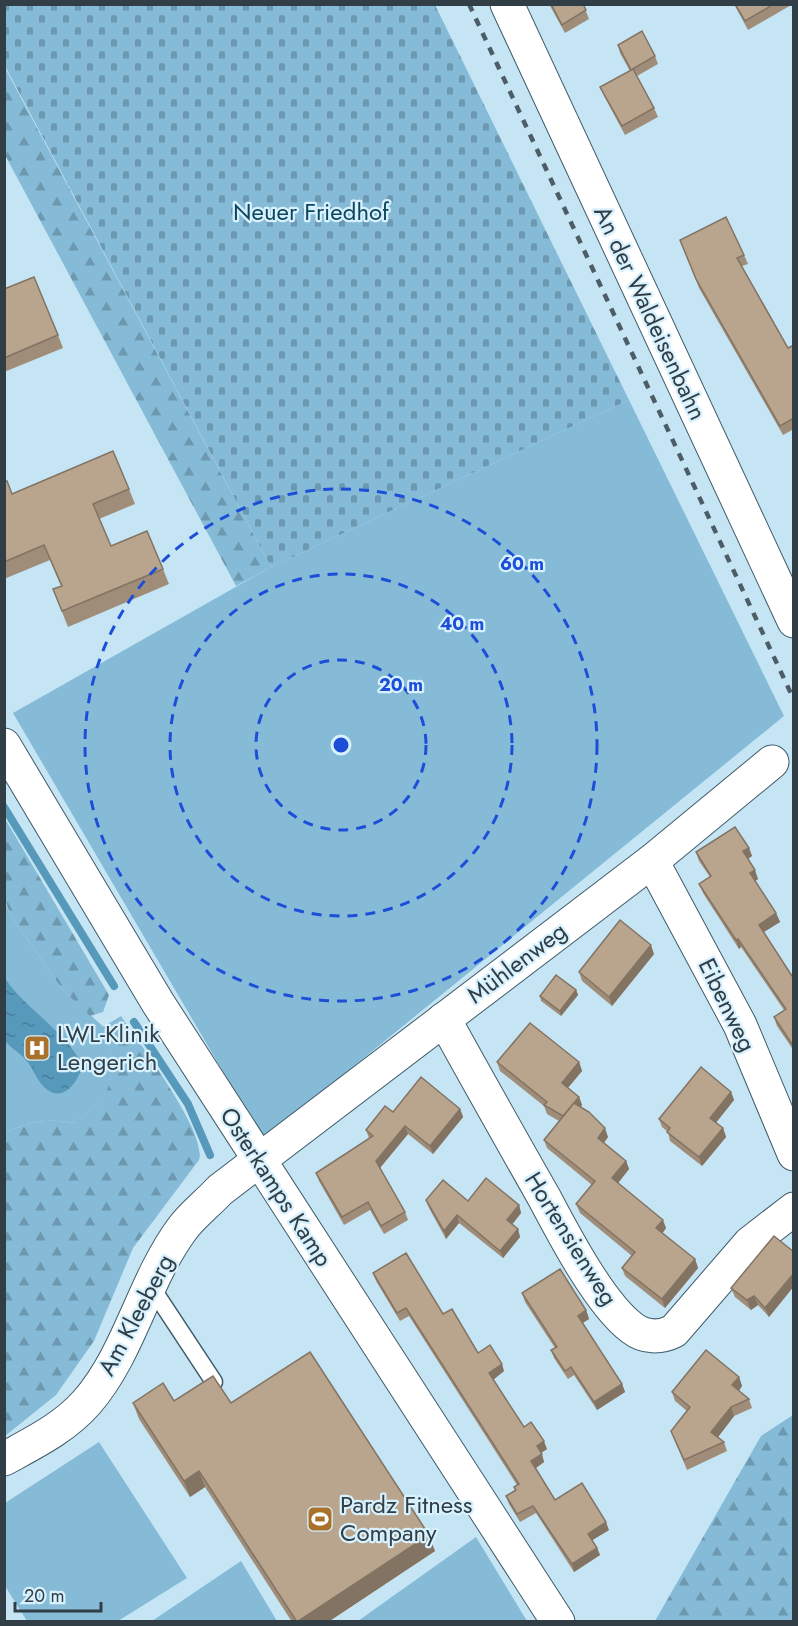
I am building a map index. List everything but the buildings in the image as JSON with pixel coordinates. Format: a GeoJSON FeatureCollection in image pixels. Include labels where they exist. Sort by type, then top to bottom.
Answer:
{"type":"FeatureCollection","features":[{"type":"Feature","properties":{"kind":"street","name":"An der Waldeisenbahn"},"geometry":{"type":"LineString","coordinates":[[507,4],[794,621]]}},
{"type":"Feature","properties":{"kind":"street","name":"Osterkamps Kamp"},"geometry":{"type":"LineString","coordinates":[[4,745],[158,1002],[558,1622]]}},
{"type":"Feature","properties":{"kind":"street","name":"Mühlenweg"},"geometry":{"type":"LineString","coordinates":[[259,1161],[652,861],[772,762]]}},
{"type":"Feature","properties":{"kind":"street","name":"Eibenweg"},"geometry":{"type":"LineString","coordinates":[[652,861],[740,1025],[794,1154]]}},
{"type":"Feature","properties":{"kind":"street","name":"Hortensienweg"},"geometry":{"type":"LineString","coordinates":[[444,1019],[574,1251],[615,1311],[631,1328],[643,1335],[666,1335],[674,1331],[750,1243],[794,1209]]}},
{"type":"Feature","properties":{"kind":"street","name":"Am Kleeberg"},"geometry":{"type":"LineString","coordinates":[[4,1459],[58,1430],[87,1402],[108,1374],[150,1286],[182,1229],[220,1190],[259,1161]]}},
{"type":"Feature","properties":{"kind":"lane"},"geometry":{"type":"LineString","coordinates":[[150,1286],[214,1382]]}},
{"type":"Feature","properties":{"kind":"green space","name":"Neuer Friedhof"},"geometry":{"type":"Polygon","coordinates":[[[4,5],[435,5],[629,400],[271,567],[5,66],[4,5]]]}},
{"type":"Feature","properties":{"kind":"green space"},"geometry":{"type":"Polygon","coordinates":[[[4,66],[271,567],[236,586],[5,155],[4,66]]]}},
{"type":"Feature","properties":{"kind":"green space"},"geometry":{"type":"Polygon","coordinates":[[[629,400],[784,716],[263,1140],[13,713],[271,567],[629,400]]]}},
{"type":"Feature","properties":{"kind":"green space"},"geometry":{"type":"Polygon","coordinates":[[[4,817],[109,995],[103,1012],[90,1016],[62,989],[10,914],[5,900],[4,817]]]}},
{"type":"Feature","properties":{"kind":"green space"},"geometry":{"type":"Polygon","coordinates":[[[4,900],[10,914],[62,989],[108,1031],[111,1062],[109,1085],[98,1103],[74,1123],[39,1122],[5,1133],[4,900]]]}},
{"type":"Feature","properties":{"kind":"green space"},"geometry":{"type":"Polygon","coordinates":[[[121,1016],[183,1109],[199,1147],[199,1160],[133,1248],[94,1341],[56,1395],[5,1436],[5,1133],[39,1122],[74,1123],[98,1103],[105,1094],[111,1074],[108,1032],[103,1027],[121,1016]]]}},
{"type":"Feature","properties":{"kind":"green space"},"geometry":{"type":"Polygon","coordinates":[[[793,1415],[793,1621],[655,1621],[761,1436],[793,1415]]]}},
{"type":"Feature","properties":{"kind":"green space"},"geometry":{"type":"Polygon","coordinates":[[[99,1442],[187,1578],[118,1621],[27,1621],[5,1586],[5,1503],[99,1442]]]}},
{"type":"Feature","properties":{"kind":"green space"},"geometry":{"type":"Polygon","coordinates":[[[476,1537],[527,1621],[358,1621],[476,1537]]]}},
{"type":"Feature","properties":{"kind":"green space"},"geometry":{"type":"Polygon","coordinates":[[[241,1561],[277,1621],[152,1621],[241,1561]]]}},
{"type":"Feature","properties":{"kind":"water"},"geometry":{"type":"Polygon","coordinates":[[[4,977],[23,1000],[66,1041],[83,1066],[77,1079],[63,1092],[57,1094],[44,1087],[26,1060],[5,1041],[4,977]]]}},
{"type":"Feature","properties":{"kind":"waterway"},"geometry":{"type":"LineString","coordinates":[[4,807],[114,986]]}},
{"type":"Feature","properties":{"kind":"waterway"},"geometry":{"type":"LineString","coordinates":[[134,1022],[188,1104],[210,1155]]}},
{"type":"Feature","properties":{"kind":"railway"},"geometry":{"type":"LineString","coordinates":[[469,4],[794,700]]}},
{"type":"Feature","properties":{"kind":"place","name":"LWL-Klinik Lengerich"},"geometry":{"type":"Point","coordinates":[37,1048]}},
{"type":"Feature","properties":{"kind":"place","name":"Pardz Fitness Company"},"geometry":{"type":"Point","coordinates":[320,1519]}}]}
